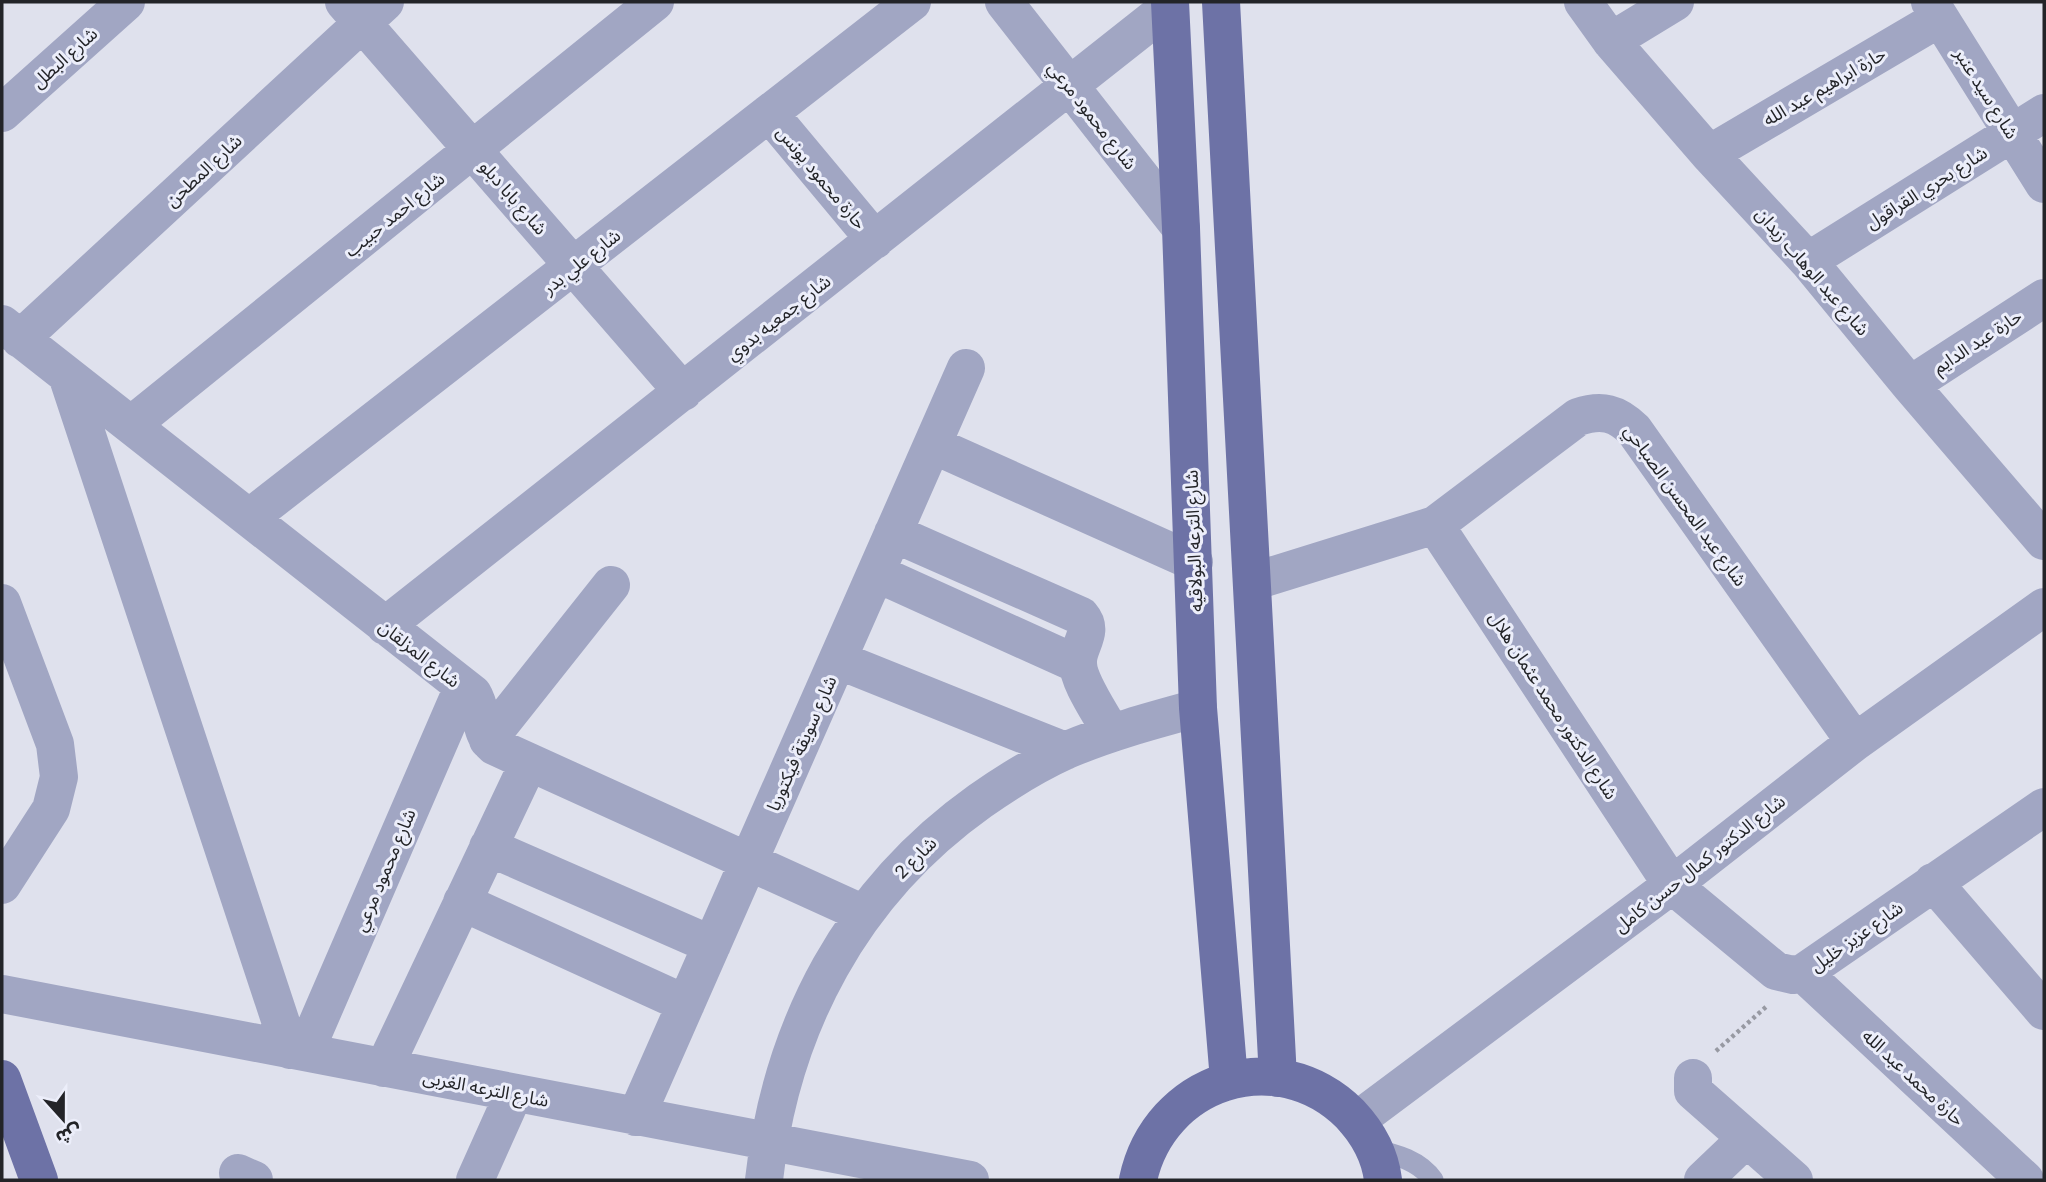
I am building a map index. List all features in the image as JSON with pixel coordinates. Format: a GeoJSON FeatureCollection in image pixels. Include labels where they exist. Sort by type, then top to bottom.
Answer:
{"type":"FeatureCollection","features":[{"type":"Feature","properties":{"kind":"main road","name":"شارع الترعه البولاقيه"},"geometry":{"type":"LineString","coordinates":[[1170,4],[1198,708],[1229,1080]]}},
{"type":"Feature","properties":{"kind":"main road"},"geometry":{"type":"LineString","coordinates":[[1230,8],[1252,582],[1278,1078]]}},
{"type":"Feature","properties":{"kind":"main road"},"geometry":{"type":"LineString","coordinates":[[1138,1180],[1152,1140],[1166,1120],[1184,1102],[1205,1089],[1229,1080],[1278,1078],[1321,1092],[1340,1105],[1371,1150]]}},
{"type":"Feature","properties":{"kind":"main road"},"geometry":{"type":"LineString","coordinates":[[2,1079],[39,1180]]}},
{"type":"Feature","properties":{"kind":"street","name":"شارع البطل"},"geometry":{"type":"LineString","coordinates":[[2,113],[126,2]]}},
{"type":"Feature","properties":{"kind":"street","name":"شارع احمد حبيب"},"geometry":{"type":"LineString","coordinates":[[131,425],[655,2]]}},
{"type":"Feature","properties":{"kind":"street","name":"شارع علي بدر"},"geometry":{"type":"LineString","coordinates":[[249,518],[912,2]]}},
{"type":"Feature","properties":{"kind":"street","name":"شارع محمود مرعي"},"geometry":{"type":"LineString","coordinates":[[1004,2],[1181,228]]}},
{"type":"Feature","properties":{"kind":"street","name":"شارع عبد الوهاب زيدان"},"geometry":{"type":"LineString","coordinates":[[1583,2],[1611,41],[1709,154],[1808,261],[1909,385],[2031,501],[2044,541]]}},
{"type":"Feature","properties":{"kind":"street"},"geometry":{"type":"LineString","coordinates":[[1611,41],[1675,2]]}},
{"type":"Feature","properties":{"kind":"street","name":"شارع جمعيه بدوي"},"geometry":{"type":"LineString","coordinates":[[385,626],[1170,4]]}},
{"type":"Feature","properties":{"kind":"street","name":"شارع بابا دبلو"},"geometry":{"type":"LineString","coordinates":[[364,9],[473,150],[683,392]]}},
{"type":"Feature","properties":{"kind":"street","name":"شارع المطحن"},"geometry":{"type":"LineString","coordinates":[[11,331],[364,9]]}},
{"type":"Feature","properties":{"kind":"street","name":"شارع سيد عنبر"},"geometry":{"type":"LineString","coordinates":[[1935,10],[2044,184]]}},
{"type":"Feature","properties":{"kind":"street","name":"حارة ابراهيم عبد الله"},"geometry":{"type":"LineString","coordinates":[[1709,154],[1935,10]]}},
{"type":"Feature","properties":{"kind":"street","name":"حارة محمود يونس"},"geometry":{"type":"LineString","coordinates":[[769,113],[875,240]]}},
{"type":"Feature","properties":{"kind":"street","name":"شارع بحري القراقول"},"geometry":{"type":"LineString","coordinates":[[1808,261],[2044,113]]}},
{"type":"Feature","properties":{"kind":"street","name":"حارة عبد الدايم"},"geometry":{"type":"LineString","coordinates":[[1909,385],[2044,298]]}},
{"type":"Feature","properties":{"kind":"street","name":"شارع المزلقان"},"geometry":{"type":"LineString","coordinates":[[11,331],[473,694],[480,705],[488,740]]}},
{"type":"Feature","properties":{"kind":"street","name":"شارع سويقة فيكتوريا"},"geometry":{"type":"LineString","coordinates":[[636,1117],[966,368]]}},
{"type":"Feature","properties":{"kind":"street"},"geometry":{"type":"LineString","coordinates":[[66,374],[298,1051]]}},
{"type":"Feature","properties":{"kind":"street","name":"شارع عبد المحسن الصباحي"},"geometry":{"type":"LineString","coordinates":[[1252,582],[1435,525],[1578,417],[1593,412],[1609,413],[1623,419],[1634,430],[1855,742]]}},
{"type":"Feature","properties":{"kind":"street"},"geometry":{"type":"LineString","coordinates":[[933,446],[1194,562]]}},
{"type":"Feature","properties":{"kind":"street","name":"شارع الدكتور محمد عثمان هلال"},"geometry":{"type":"LineString","coordinates":[[1435,525],[1672,885]]}},
{"type":"Feature","properties":{"kind":"street"},"geometry":{"type":"LineString","coordinates":[[894,533],[1082,616],[1086,621],[1081,676],[1111,733]]}},
{"type":"Feature","properties":{"kind":"street"},"geometry":{"type":"LineString","coordinates":[[876,573],[1082,647]]}},
{"type":"Feature","properties":{"kind":"street"},"geometry":{"type":"LineString","coordinates":[[611,585],[488,740],[494,746],[864,914]]}},
{"type":"Feature","properties":{"kind":"street"},"geometry":{"type":"LineString","coordinates":[[2,607],[55,744],[59,777],[51,809],[2,885]]}},
{"type":"Feature","properties":{"kind":"street","name":"شارع الدكتور كمال حسن كامل"},"geometry":{"type":"LineString","coordinates":[[1371,1150],[1672,885],[1855,742],[2044,607]]}},
{"type":"Feature","properties":{"kind":"street"},"geometry":{"type":"LineString","coordinates":[[838,660],[1065,751]]}},
{"type":"Feature","properties":{"kind":"street","name":"شارع محمود مرعي"},"geometry":{"type":"LineString","coordinates":[[298,1051],[463,687]]}},
{"type":"Feature","properties":{"kind":"street","name":"شارع 2"},"geometry":{"type":"LineString","coordinates":[[764,1180],[768,1140],[786,1068],[812,999],[836,955],[864,914],[906,864],[954,820],[1007,782],[1065,751],[1111,733],[1198,708]]}},
{"type":"Feature","properties":{"kind":"street"},"geometry":{"type":"LineString","coordinates":[[384,1068],[529,762]]}},
{"type":"Feature","properties":{"kind":"street","name":"شارع عزيز خليل"},"geometry":{"type":"LineString","coordinates":[[1672,885],[1776,971],[1793,975],[1803,973],[2044,807]]}},
{"type":"Feature","properties":{"kind":"street"},"geometry":{"type":"LineString","coordinates":[[488,847],[712,945]]}},
{"type":"Feature","properties":{"kind":"street"},"geometry":{"type":"LineString","coordinates":[[1933,882],[2044,1012]]}},
{"type":"Feature","properties":{"kind":"street"},"geometry":{"type":"LineString","coordinates":[[462,902],[686,1004]]}},
{"type":"Feature","properties":{"kind":"street","name":"حارة محمد عبد الله"},"geometry":{"type":"LineString","coordinates":[[1803,973],[2025,1180]]}},
{"type":"Feature","properties":{"kind":"street","name":"شارع الترعه الغربى"},"geometry":{"type":"LineString","coordinates":[[2,994],[970,1180]]}},
{"type":"Feature","properties":{"kind":"street"},"geometry":{"type":"LineString","coordinates":[[1693,1078],[1693,1091],[1794,1180]]}},
{"type":"Feature","properties":{"kind":"street"},"geometry":{"type":"LineString","coordinates":[[475,1180],[514,1093]]}},
{"type":"Feature","properties":{"kind":"street"},"geometry":{"type":"LineString","coordinates":[[1703,1180],[1746,1139]]}},
{"type":"Feature","properties":{"kind":"lane"},"geometry":{"type":"LineString","coordinates":[[1371,1150],[1411,1161],[1433,1180]]}},
{"type":"Feature","properties":{"kind":"path"},"geometry":{"type":"LineString","coordinates":[[1693,1078],[1700,1067],[1803,973]]}}]}
